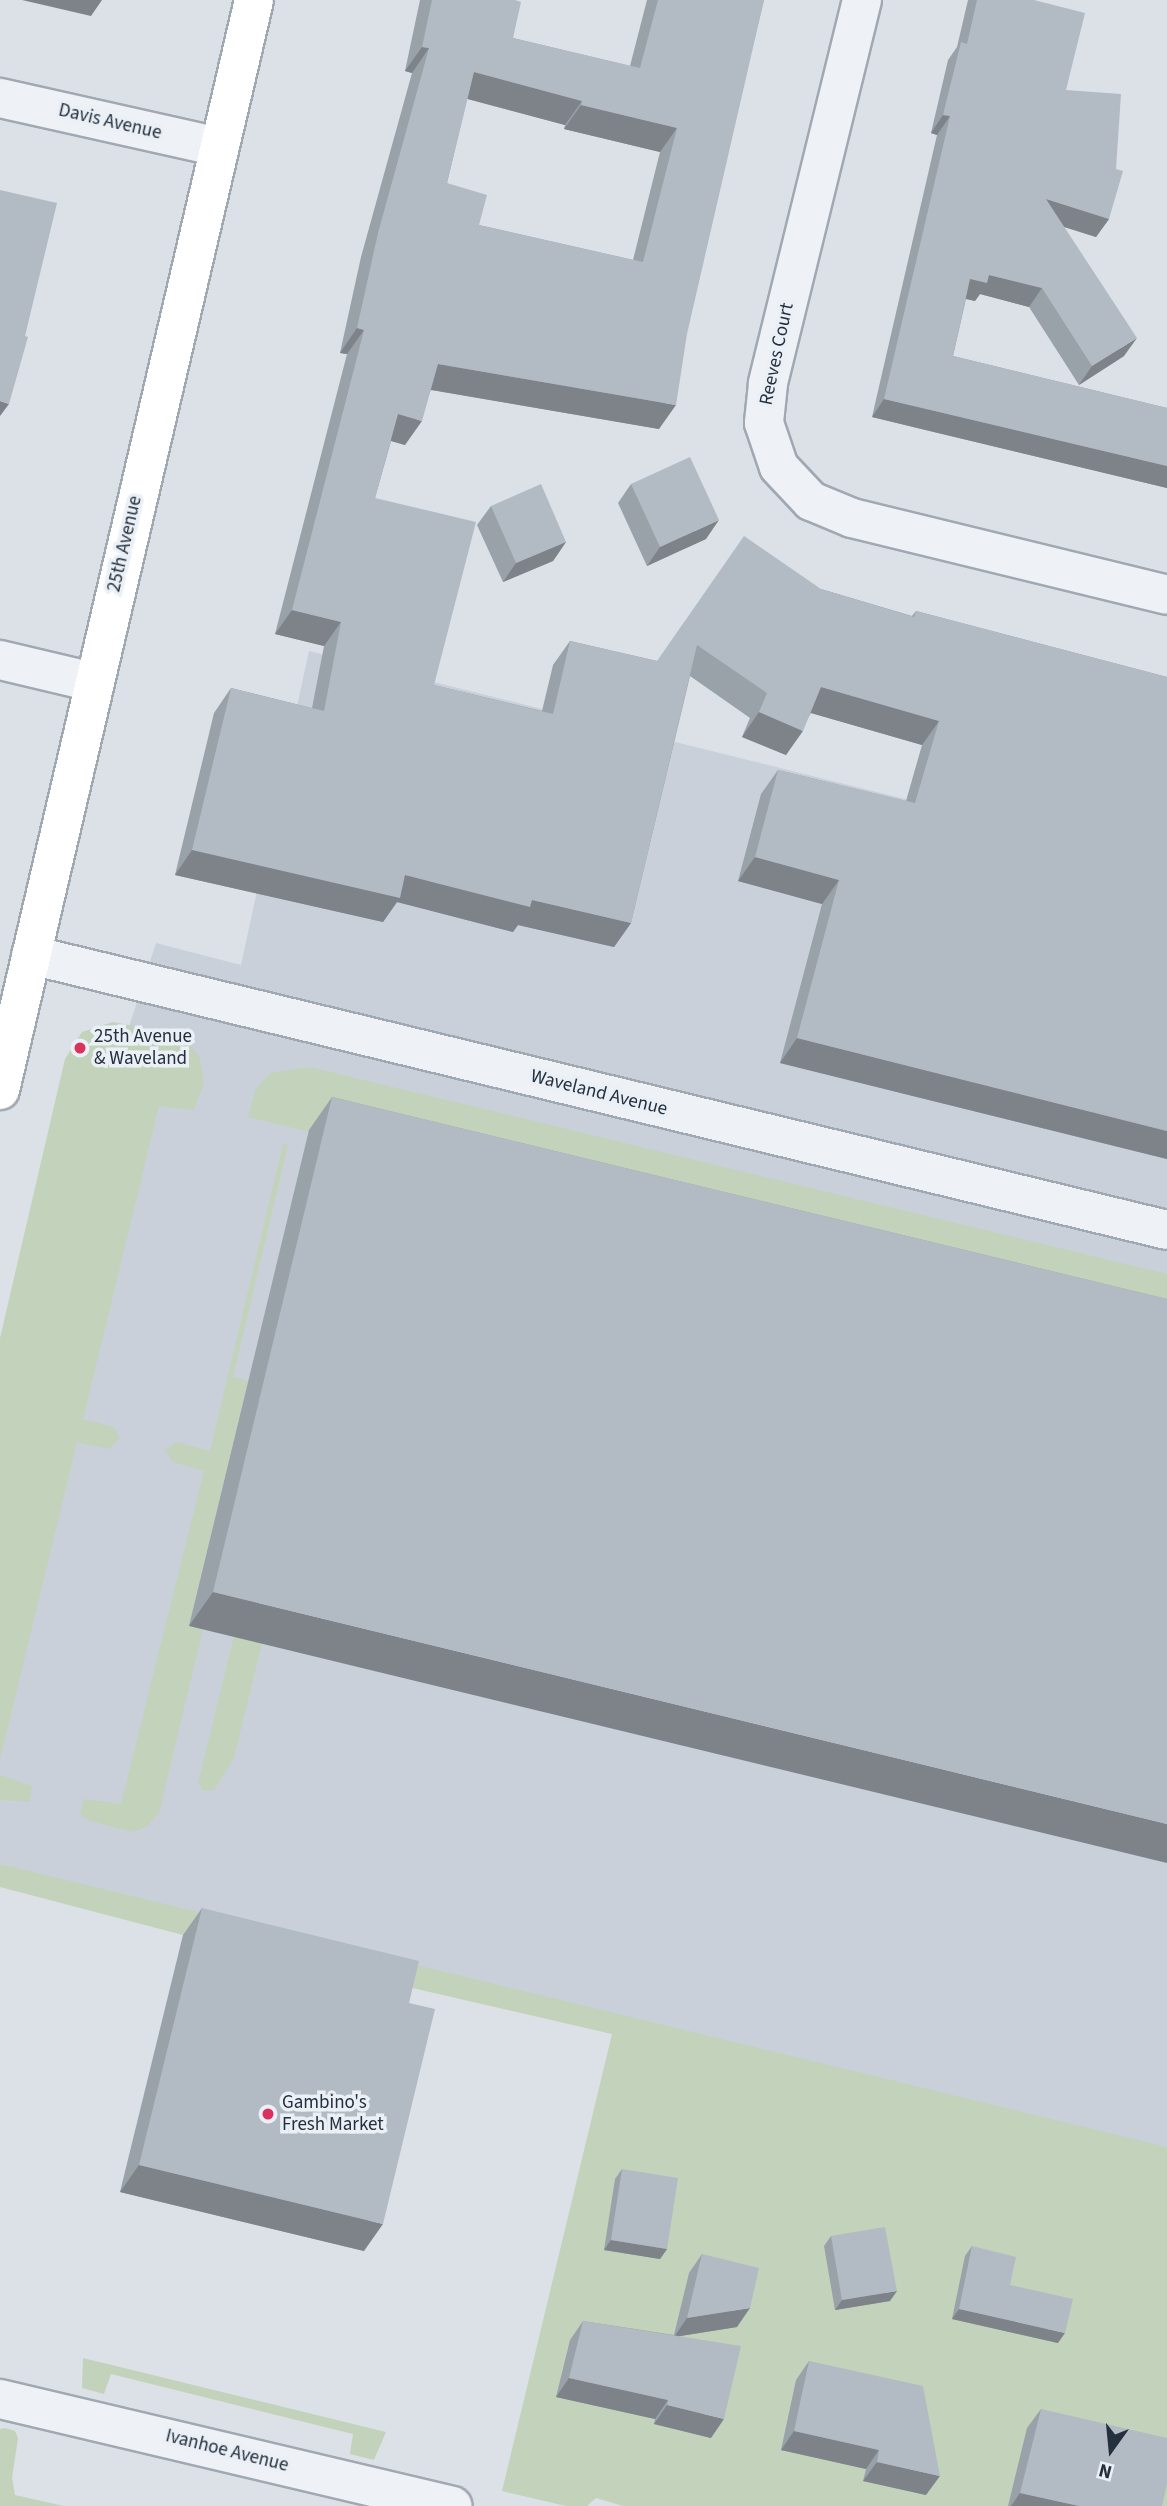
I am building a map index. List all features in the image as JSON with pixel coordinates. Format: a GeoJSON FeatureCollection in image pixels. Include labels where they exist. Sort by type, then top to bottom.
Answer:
{"type":"FeatureCollection","features":[{"type":"Feature","properties":{"kind":"street","name":"25th Avenue"},"geometry":{"type":"LineString","coordinates":[[0,1090],[254,0]]}},
{"type":"Feature","properties":{"kind":"street","name":"Reeves Court"},"geometry":{"type":"LineString","coordinates":[[862,0],[768,384],[764,423],[779,467],[811,500],[852,518],[1167,595]]}},
{"type":"Feature","properties":{"kind":"street","name":"Davis Avenue"},"geometry":{"type":"LineString","coordinates":[[0,98],[219,147]]}},
{"type":"Feature","properties":{"kind":"street"},"geometry":{"type":"LineString","coordinates":[[0,660],[93,682]]}},
{"type":"Feature","properties":{"kind":"street","name":"Waveland Avenue"},"geometry":{"type":"LineString","coordinates":[[31,956],[1167,1230]]}},
{"type":"Feature","properties":{"kind":"street","name":"Ivanhoe Avenue"},"geometry":{"type":"LineString","coordinates":[[0,2399],[453,2506]]}},
{"type":"Feature","properties":{"kind":"shaded area"},"geometry":{"type":"Polygon","coordinates":[[[309,651],[1167,864],[1167,2173],[612,2034],[0,1864],[0,1616],[127,1033],[156,943],[241,965],[309,651]]]}},
{"type":"Feature","properties":{"kind":"green space"},"geometry":{"type":"Polygon","coordinates":[[[113,1022],[160,1031],[189,1044],[199,1056],[204,1083],[194,1110],[159,1106],[83,1419],[114,1427],[120,1438],[109,1449],[77,1442],[0,1760],[0,1338],[65,1059],[82,1032],[113,1022]]]}},
{"type":"Feature","properties":{"kind":"green space"},"geometry":{"type":"Polygon","coordinates":[[[310,1067],[1167,1274],[1167,1339],[248,1117],[255,1090],[270,1073],[310,1067]]]}},
{"type":"Feature","properties":{"kind":"green space"},"geometry":{"type":"Polygon","coordinates":[[[283,1144],[288,1145],[233,1377],[248,1381],[189,1626],[203,1629],[159,1813],[146,1827],[133,1832],[87,1820],[80,1814],[84,1799],[121,1804],[204,1471],[173,1462],[165,1450],[177,1442],[210,1451],[283,1144]]]}},
{"type":"Feature","properties":{"kind":"green space"},"geometry":{"type":"Polygon","coordinates":[[[234,1636],[262,1643],[234,1758],[214,1790],[204,1791],[198,1783],[234,1636]]]}},
{"type":"Feature","properties":{"kind":"green space"},"geometry":{"type":"Polygon","coordinates":[[[0,1775],[32,1786],[29,1802],[0,1800],[0,1775]]]}},
{"type":"Feature","properties":{"kind":"green space"},"geometry":{"type":"Polygon","coordinates":[[[0,1864],[1167,2147],[1167,2506],[623,2506],[596,2498],[587,2506],[566,2506],[502,2491],[612,2034],[183,1935],[0,1887],[0,1864]]]}},
{"type":"Feature","properties":{"kind":"green space"},"geometry":{"type":"Polygon","coordinates":[[[83,2358],[386,2432],[374,2460],[350,2454],[353,2434],[111,2374],[104,2394],[82,2388],[83,2358]]]}},
{"type":"Feature","properties":{"kind":"green space"},"geometry":{"type":"Polygon","coordinates":[[[0,2429],[15,2431],[18,2438],[12,2478],[15,2495],[64,2506],[0,2506],[0,2429]]]}},
{"type":"Feature","properties":{"kind":"building"},"geometry":{"type":"Polygon","coordinates":[[[432,0],[515,0],[521,2],[513,38],[640,68],[658,0],[764,0],[687,334],[676,405],[438,364],[422,421],[398,414],[375,498],[476,522],[434,685],[553,714],[570,641],[657,661],[744,536],[821,589],[914,617],[916,611],[1167,677],[1167,1131],[797,1038],[839,880],[755,857],[778,770],[915,803],[939,721],[821,687],[803,731],[759,712],[767,693],[697,645],[631,923],[532,900],[530,907],[405,875],[400,898],[192,850],[231,688],[324,711],[341,622],[292,610],[364,330],[357,328],[378,233],[429,48],[422,47],[432,0]],[[474,72],[447,183],[487,195],[479,225],[643,262],[677,128],[581,105],[582,101],[474,72]]]}},
{"type":"Feature","properties":{"kind":"building"},"geometry":{"type":"Polygon","coordinates":[[[977,0],[1034,0],[1085,13],[1066,90],[1121,94],[1116,169],[1123,171],[1109,219],[1046,199],[1137,338],[1092,366],[1042,288],[989,275],[987,283],[970,279],[953,356],[1167,408],[1167,466],[884,399],[950,116],[943,115],[961,42],[967,44],[977,0]]]}},
{"type":"Feature","properties":{"kind":"building"},"geometry":{"type":"Polygon","coordinates":[[[0,190],[57,203],[25,336],[28,337],[9,404],[0,401],[0,190]]]}},
{"type":"Feature","properties":{"kind":"building"},"geometry":{"type":"Polygon","coordinates":[[[690,457],[719,520],[660,547],[631,484],[690,457]]]}},
{"type":"Feature","properties":{"kind":"building"},"geometry":{"type":"Polygon","coordinates":[[[541,484],[566,542],[516,563],[491,506],[541,484]]]}},
{"type":"Feature","properties":{"kind":"building"},"geometry":{"type":"Polygon","coordinates":[[[332,1097],[1167,1299],[1167,1824],[213,1592],[332,1097]]]}},
{"type":"Feature","properties":{"kind":"building","name":"Gambino's Fresh Market"},"geometry":{"type":"Polygon","coordinates":[[[202,1908],[419,1961],[409,2003],[435,2009],[383,2224],[139,2165],[202,1908]]]}},
{"type":"Feature","properties":{"kind":"building"},"geometry":{"type":"Polygon","coordinates":[[[622,2169],[678,2178],[667,2249],[611,2240],[622,2169]]]}},
{"type":"Feature","properties":{"kind":"building"},"geometry":{"type":"Polygon","coordinates":[[[885,2227],[897,2291],[842,2300],[831,2236],[885,2227]]]}},
{"type":"Feature","properties":{"kind":"building"},"geometry":{"type":"Polygon","coordinates":[[[972,2246],[1016,2257],[1010,2285],[1073,2299],[1065,2333],[959,2309],[972,2246]]]}},
{"type":"Feature","properties":{"kind":"building"},"geometry":{"type":"Polygon","coordinates":[[[702,2254],[759,2268],[750,2308],[687,2318],[702,2254]]]}},
{"type":"Feature","properties":{"kind":"building"},"geometry":{"type":"Polygon","coordinates":[[[583,2321],[741,2346],[724,2419],[667,2405],[668,2400],[569,2378],[583,2321]]]}},
{"type":"Feature","properties":{"kind":"building"},"geometry":{"type":"Polygon","coordinates":[[[809,2361],[923,2386],[940,2476],[877,2462],[879,2450],[794,2431],[809,2361]]]}},
{"type":"Feature","properties":{"kind":"building"},"geometry":{"type":"Polygon","coordinates":[[[1041,2409],[1167,2438],[1167,2484],[1162,2506],[1079,2506],[1020,2493],[1041,2409]]]}},
{"type":"Feature","properties":{"kind":"place","name":"25th Avenue & Waveland"},"geometry":{"type":"Point","coordinates":[80,1048]}},
{"type":"Feature","properties":{"kind":"place","name":"Gambino's Fresh Market"},"geometry":{"type":"Point","coordinates":[268,2114]}}]}
